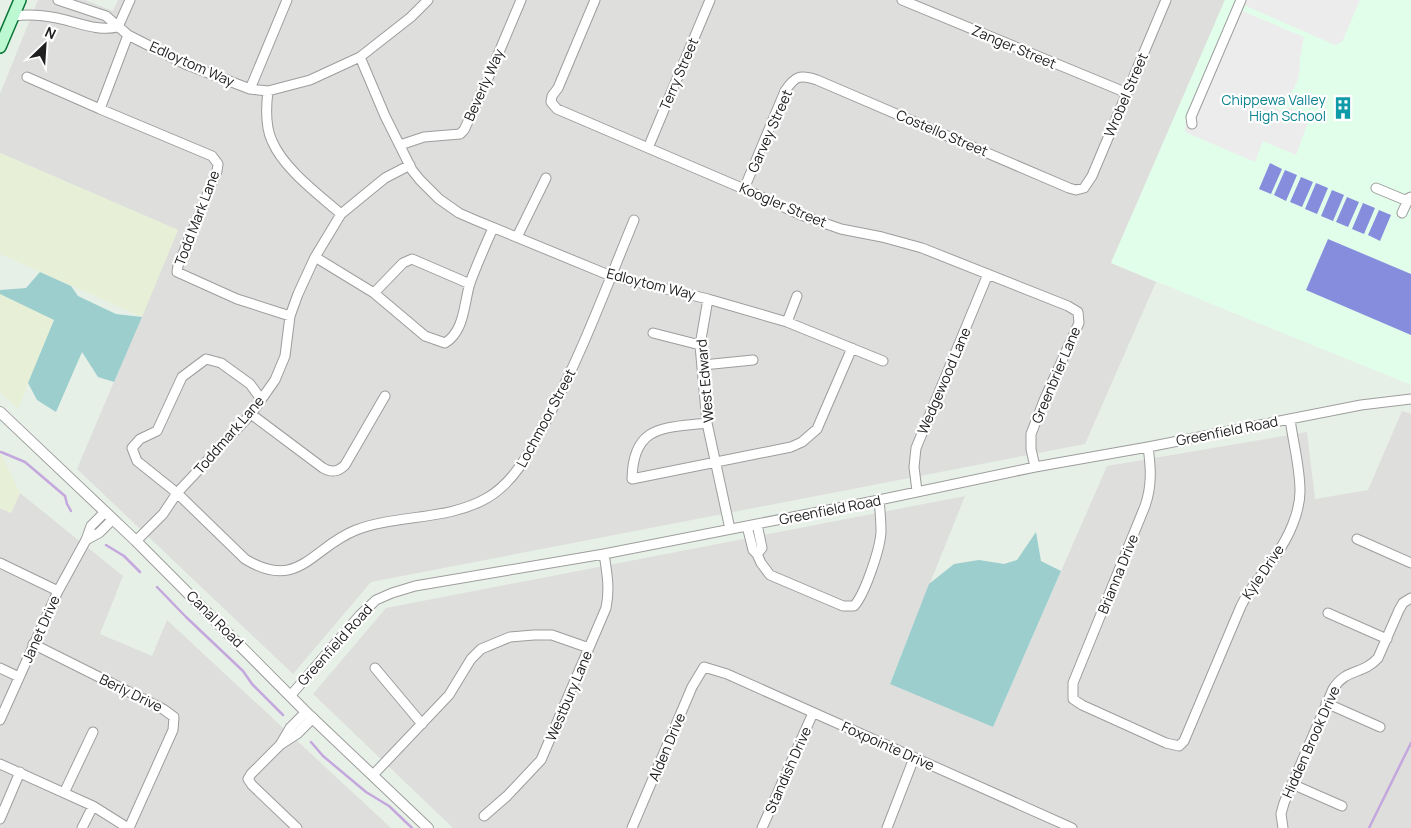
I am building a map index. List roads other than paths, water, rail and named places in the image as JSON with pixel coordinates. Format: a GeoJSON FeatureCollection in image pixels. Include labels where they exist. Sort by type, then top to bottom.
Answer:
{"type":"FeatureCollection","features":[{"type":"Feature","properties":{"kind":"main road"},"geometry":{"type":"LineString","coordinates":[[0,47],[20,0]]}},
{"type":"Feature","properties":{"kind":"street","name":"Edloytom Way"},"geometry":{"type":"LineString","coordinates":[[58,0],[106,16],[128,35],[185,64],[250,89],[268,91]]}},
{"type":"Feature","properties":{"kind":"street"},"geometry":{"type":"LineString","coordinates":[[14,16],[28,14],[109,29],[118,27],[130,0]]}},
{"type":"Feature","properties":{"kind":"street"},"geometry":{"type":"LineString","coordinates":[[250,89],[287,0]]}},
{"type":"Feature","properties":{"kind":"street"},"geometry":{"type":"LineString","coordinates":[[341,214],[281,157],[272,141],[267,114],[268,91],[310,80],[360,57],[411,17],[428,0]]}},
{"type":"Feature","properties":{"kind":"street","name":"Beverly Way"},"geometry":{"type":"LineString","coordinates":[[400,145],[424,137],[460,134],[464,130],[522,0]]}},
{"type":"Feature","properties":{"kind":"street","name":"Koogler Street"},"geometry":{"type":"LineString","coordinates":[[595,0],[558,88],[552,96],[551,102],[553,106],[562,112],[801,215],[833,226],[901,241],[940,254],[1068,306],[1078,312]]}},
{"type":"Feature","properties":{"kind":"street","name":"Terry Street"},"geometry":{"type":"LineString","coordinates":[[648,148],[710,0]]}},
{"type":"Feature","properties":{"kind":"street","name":"Zanger Street"},"geometry":{"type":"LineString","coordinates":[[902,0],[1126,93]]}},
{"type":"Feature","properties":{"kind":"street","name":"Wrobel Street"},"geometry":{"type":"LineString","coordinates":[[1084,188],[1092,176],[1166,0]]}},
{"type":"Feature","properties":{"kind":"street"},"geometry":{"type":"LineString","coordinates":[[1192,124],[1190,117],[1241,0]]}},
{"type":"Feature","properties":{"kind":"street"},"geometry":{"type":"LineString","coordinates":[[27,77],[100,110],[128,35]]}},
{"type":"Feature","properties":{"kind":"street"},"geometry":{"type":"LineString","coordinates":[[360,57],[385,116],[400,145]]}},
{"type":"Feature","properties":{"kind":"street","name":"Costello Street"},"geometry":{"type":"LineString","coordinates":[[799,76],[817,80],[1069,188],[1076,190],[1084,188]]}},
{"type":"Feature","properties":{"kind":"street","name":"Garvey Street"},"geometry":{"type":"LineString","coordinates":[[744,189],[785,91],[799,76]]}},
{"type":"Feature","properties":{"kind":"street","name":"Todd Mark Lane"},"geometry":{"type":"LineString","coordinates":[[100,110],[212,156],[218,164],[218,171],[177,272],[237,299],[290,316]]}},
{"type":"Feature","properties":{"kind":"street","name":"Edloytom Way"},"geometry":{"type":"LineString","coordinates":[[400,145],[420,180],[450,206],[492,228],[611,276],[708,299],[787,322],[884,361]]}},
{"type":"Feature","properties":{"kind":"street"},"geometry":{"type":"LineString","coordinates":[[410,165],[385,178],[341,214],[315,257],[374,293],[425,336],[445,343],[453,337],[458,328],[470,284],[492,228]]}},
{"type":"Feature","properties":{"kind":"street"},"geometry":{"type":"LineString","coordinates":[[518,237],[546,178]]}},
{"type":"Feature","properties":{"kind":"street"},"geometry":{"type":"LineString","coordinates":[[1376,188],[1405,200],[1410,197]]}},
{"type":"Feature","properties":{"kind":"street"},"geometry":{"type":"LineString","coordinates":[[1402,213],[1410,197]]}},
{"type":"Feature","properties":{"kind":"street","name":"Lochmoor Street"},"geometry":{"type":"LineString","coordinates":[[177,493],[246,559],[259,568],[272,571],[300,566],[315,558],[331,544],[354,531],[380,522],[444,514],[468,507],[487,498],[503,486],[516,472],[532,447],[568,379],[634,220]]}},
{"type":"Feature","properties":{"kind":"street","name":"Toddmark Lane"},"geometry":{"type":"LineString","coordinates":[[136,541],[163,514],[177,493],[251,414],[275,380],[285,356],[290,316],[315,257]]}},
{"type":"Feature","properties":{"kind":"street"},"geometry":{"type":"LineString","coordinates":[[374,293],[403,263],[412,259],[470,284]]}},
{"type":"Feature","properties":{"kind":"street","name":"Wedgewood Lane"},"geometry":{"type":"LineString","coordinates":[[917,491],[914,467],[916,448],[988,274]]}},
{"type":"Feature","properties":{"kind":"street"},"geometry":{"type":"LineString","coordinates":[[787,322],[797,296]]}},
{"type":"Feature","properties":{"kind":"street","name":"West Edward"},"geometry":{"type":"LineString","coordinates":[[708,299],[700,345],[707,423],[730,529]]}},
{"type":"Feature","properties":{"kind":"street","name":"Greenbrier Lane"},"geometry":{"type":"LineString","coordinates":[[1035,467],[1030,449],[1031,434],[1078,323],[1078,312]]}},
{"type":"Feature","properties":{"kind":"street"},"geometry":{"type":"LineString","coordinates":[[652,333],[700,345]]}},
{"type":"Feature","properties":{"kind":"street"},"geometry":{"type":"LineString","coordinates":[[707,423],[660,429],[649,434],[643,440],[636,454],[632,466],[632,478],[791,447],[811,435],[816,429],[852,348]]}},
{"type":"Feature","properties":{"kind":"street"},"geometry":{"type":"LineString","coordinates":[[177,493],[137,461],[132,448],[140,439],[157,431],[182,377],[206,360],[222,363],[250,384],[261,399]]}},
{"type":"Feature","properties":{"kind":"street"},"geometry":{"type":"LineString","coordinates":[[703,365],[753,360]]}},
{"type":"Feature","properties":{"kind":"street"},"geometry":{"type":"LineString","coordinates":[[251,414],[320,466],[337,471],[345,465],[385,396]]}},
{"type":"Feature","properties":{"kind":"street","name":"Greenfield Road"},"geometry":{"type":"LineString","coordinates":[[291,695],[360,614],[376,600],[415,586],[604,554],[1035,467],[1148,447],[1290,418],[1361,405],[1411,399]]}},
{"type":"Feature","properties":{"kind":"street","name":"Canal Road"},"geometry":{"type":"LineString","coordinates":[[0,412],[136,541],[309,715],[428,828]]}},
{"type":"Feature","properties":{"kind":"street","name":"Kyle Drive"},"geometry":{"type":"LineString","coordinates":[[1073,699],[1082,705],[1166,743],[1179,746],[1184,741],[1249,589],[1283,544],[1298,508],[1300,480],[1290,418]]}},
{"type":"Feature","properties":{"kind":"street","name":"Brianna Drive"},"geometry":{"type":"LineString","coordinates":[[1073,699],[1073,683],[1138,526],[1150,490],[1148,447]]}},
{"type":"Feature","properties":{"kind":"street"},"geometry":{"type":"LineString","coordinates":[[747,526],[752,550],[758,554],[770,575],[843,606],[854,606],[862,594],[878,548],[881,533],[879,500]]}},
{"type":"Feature","properties":{"kind":"street","name":"Janet Drive"},"geometry":{"type":"LineString","coordinates":[[0,720],[20,677],[32,644],[58,591],[86,540],[91,526],[105,512]]}},
{"type":"Feature","properties":{"kind":"street","name":"Janet Drive"},"geometry":{"type":"LineString","coordinates":[[86,540],[99,533],[113,519]]}},
{"type":"Feature","properties":{"kind":"street"},"geometry":{"type":"LineString","coordinates":[[757,524],[762,548],[758,554]]}},
{"type":"Feature","properties":{"kind":"street"},"geometry":{"type":"LineString","coordinates":[[1358,539],[1411,563]]}},
{"type":"Feature","properties":{"kind":"street","name":"Westbury Lane"},"geometry":{"type":"LineString","coordinates":[[484,816],[507,796],[541,760],[606,608],[609,582],[604,554]]}},
{"type":"Feature","properties":{"kind":"street"},"geometry":{"type":"LineString","coordinates":[[0,563],[58,591]]}},
{"type":"Feature","properties":{"kind":"street","name":"Hidden Brook Drive"},"geometry":{"type":"LineString","coordinates":[[1283,828],[1282,808],[1333,689],[1341,678],[1373,664],[1378,658],[1399,610],[1411,598]]}},
{"type":"Feature","properties":{"kind":"street"},"geometry":{"type":"LineString","coordinates":[[1328,613],[1387,639]]}},
{"type":"Feature","properties":{"kind":"street"},"geometry":{"type":"LineString","coordinates":[[373,775],[449,694],[471,660],[481,649],[510,637],[552,635],[589,648]]}},
{"type":"Feature","properties":{"kind":"street","name":"Berly Drive"},"geometry":{"type":"LineString","coordinates":[[32,644],[163,709],[174,717],[173,730],[128,828]]}},
{"type":"Feature","properties":{"kind":"street","name":"Foxpointe Drive"},"geometry":{"type":"LineString","coordinates":[[704,666],[727,674],[1072,828]]}},
{"type":"Feature","properties":{"kind":"street","name":"Alden Drive"},"geometry":{"type":"LineString","coordinates":[[632,828],[692,687],[704,666]]}},
{"type":"Feature","properties":{"kind":"street"},"geometry":{"type":"LineString","coordinates":[[0,668],[20,677]]}},
{"type":"Feature","properties":{"kind":"street"},"geometry":{"type":"LineString","coordinates":[[375,668],[422,724]]}},
{"type":"Feature","properties":{"kind":"street"},"geometry":{"type":"LineString","coordinates":[[1326,703],[1380,727]]}},
{"type":"Feature","properties":{"kind":"street","name":"Standish Drive"},"geometry":{"type":"LineString","coordinates":[[762,828],[813,713]]}},
{"type":"Feature","properties":{"kind":"street"},"geometry":{"type":"LineString","coordinates":[[297,828],[248,779],[309,715]]}},
{"type":"Feature","properties":{"kind":"street"},"geometry":{"type":"LineString","coordinates":[[64,793],[93,732]]}},
{"type":"Feature","properties":{"kind":"street"},"geometry":{"type":"LineString","coordinates":[[887,828],[914,758]]}},
{"type":"Feature","properties":{"kind":"street"},"geometry":{"type":"LineString","coordinates":[[0,764],[93,806],[128,828]]}},
{"type":"Feature","properties":{"kind":"street"},"geometry":{"type":"LineString","coordinates":[[0,819],[20,772]]}},
{"type":"Feature","properties":{"kind":"street"},"geometry":{"type":"LineString","coordinates":[[1292,784],[1342,806]]}},
{"type":"Feature","properties":{"kind":"street"},"geometry":{"type":"LineString","coordinates":[[82,828],[93,806]]}},
{"type":"Feature","properties":{"kind":"waterway"},"geometry":{"type":"LineString","coordinates":[[1,452],[25,462],[65,496],[71,511]]}},
{"type":"Feature","properties":{"kind":"waterway"},"geometry":{"type":"LineString","coordinates":[[106,545],[124,556],[140,572]]}},
{"type":"Feature","properties":{"kind":"waterway"},"geometry":{"type":"LineString","coordinates":[[157,587],[243,671],[252,684],[283,715]]}},
{"type":"Feature","properties":{"kind":"waterway"},"geometry":{"type":"LineString","coordinates":[[311,742],[323,756],[366,792],[389,806],[412,828]]}},
{"type":"Feature","properties":{"kind":"waterway"},"geometry":{"type":"LineString","coordinates":[[1369,828],[1411,743]]}},
{"type":"Feature","properties":{"kind":"place","name":"Chippewa Valley High School"},"geometry":{"type":"Point","coordinates":[1343,108]}}]}
